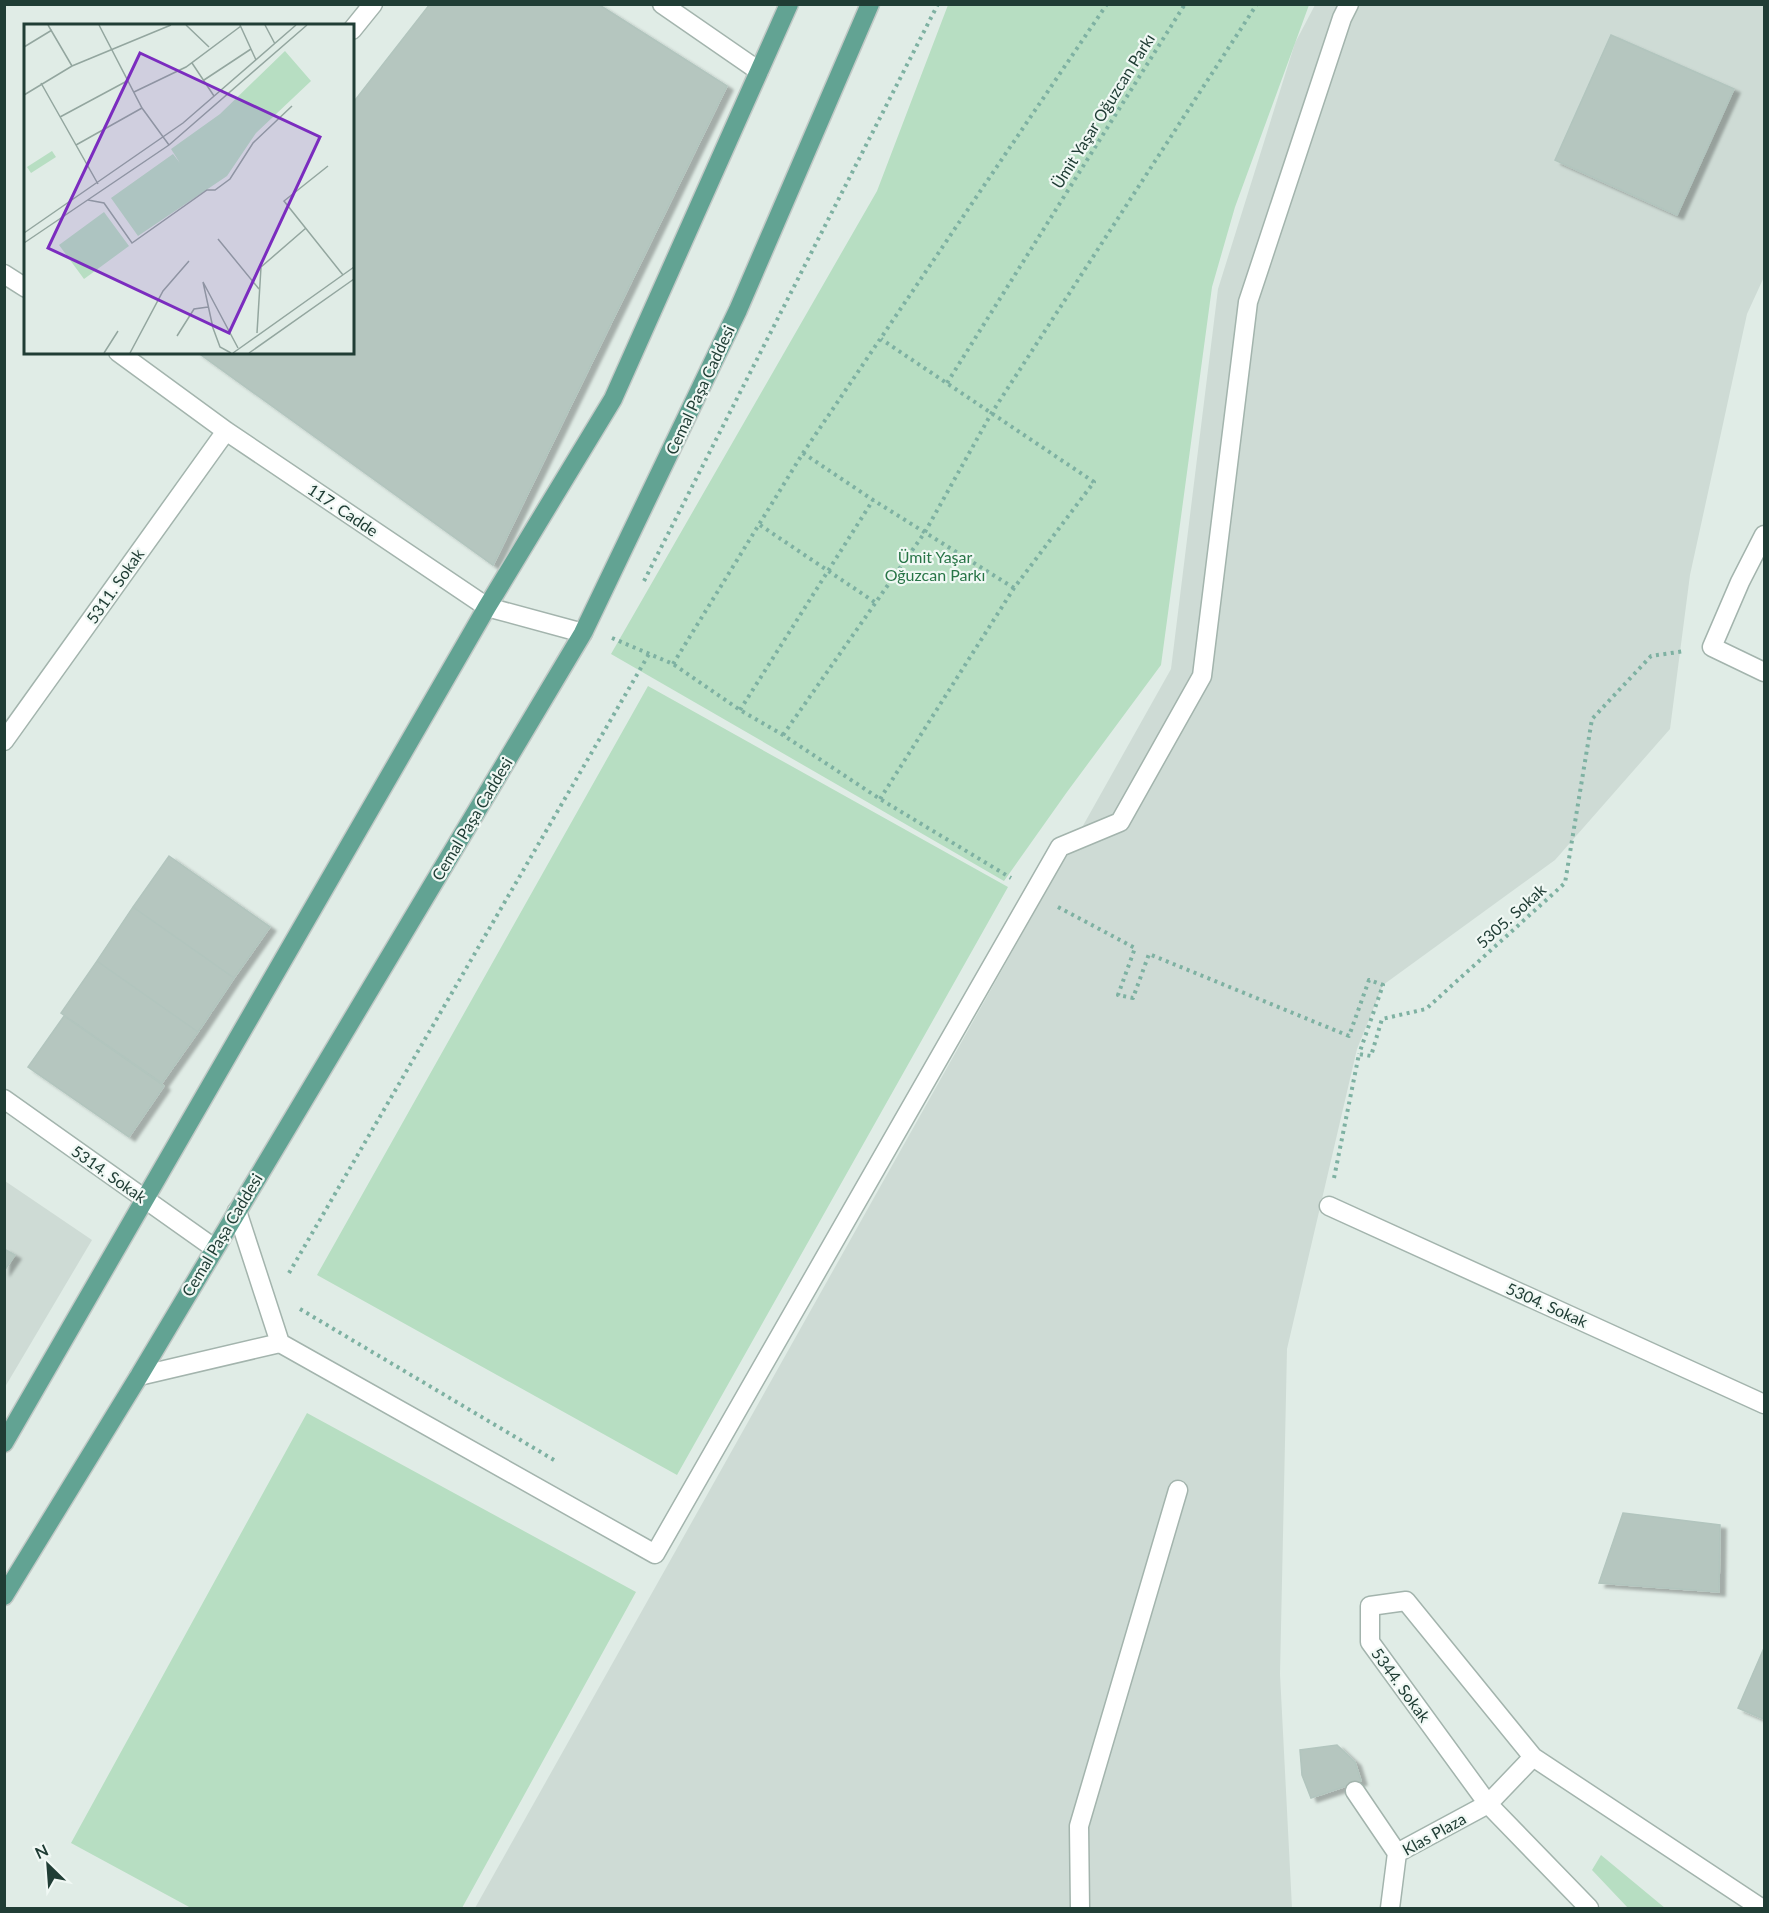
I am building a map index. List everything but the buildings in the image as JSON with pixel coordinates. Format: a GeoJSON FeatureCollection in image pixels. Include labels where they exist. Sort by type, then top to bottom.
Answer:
{"type":"FeatureCollection","features":[{"type":"Feature","properties":{"kind":"main road"},"geometry":{"type":"LineString","coordinates":[[4,1443],[488,607],[613,399],[789,4]]}},
{"type":"Feature","properties":{"kind":"main road","name":"Cemal Paşa Caddesi"},"geometry":{"type":"LineString","coordinates":[[4,1596],[139,1376],[583,633],[738,310],[870,4]]}},
{"type":"Feature","properties":{"kind":"street"},"geometry":{"type":"LineString","coordinates":[[354,28],[373,4]]}},
{"type":"Feature","properties":{"kind":"street"},"geometry":{"type":"LineString","coordinates":[[662,4],[759,71]]}},
{"type":"Feature","properties":{"kind":"street"},"geometry":{"type":"LineString","coordinates":[[139,1376],[280,1343],[655,1554],[1060,847],[1120,822],[1202,676],[1248,302],[1342,18],[1349,4]]}},
{"type":"Feature","properties":{"kind":"street"},"geometry":{"type":"LineString","coordinates":[[4,274],[24,287]]}},
{"type":"Feature","properties":{"kind":"street","name":"117. Cadde"},"geometry":{"type":"LineString","coordinates":[[121,354],[226,430],[488,607],[583,633]]}},
{"type":"Feature","properties":{"kind":"street","name":"5311. Sokak"},"geometry":{"type":"LineString","coordinates":[[4,741],[226,430]]}},
{"type":"Feature","properties":{"kind":"street"},"geometry":{"type":"LineString","coordinates":[[1764,535],[1740,582],[1712,647],[1764,672]]}},
{"type":"Feature","properties":{"kind":"street","name":"5314. Sokak"},"geometry":{"type":"LineString","coordinates":[[4,1100],[214,1248]]}},
{"type":"Feature","properties":{"kind":"street","name":"5304. Sokak"},"geometry":{"type":"LineString","coordinates":[[1329,1206],[1764,1404]]}},
{"type":"Feature","properties":{"kind":"street"},"geometry":{"type":"LineString","coordinates":[[237,1211],[280,1343]]}},
{"type":"Feature","properties":{"kind":"street"},"geometry":{"type":"LineString","coordinates":[[1080,1908],[1078,1826],[1178,1490]]}},
{"type":"Feature","properties":{"kind":"street","name":"5344. Sokak"},"geometry":{"type":"LineString","coordinates":[[1589,1908],[1488,1804],[1370,1642],[1370,1606],[1406,1601],[1533,1757],[1761,1908]]}},
{"type":"Feature","properties":{"kind":"street"},"geometry":{"type":"LineString","coordinates":[[1488,1804],[1533,1757]]}},
{"type":"Feature","properties":{"kind":"street"},"geometry":{"type":"LineString","coordinates":[[1354,1791],[1397,1853]]}},
{"type":"Feature","properties":{"kind":"street","name":"Klas Plaza"},"geometry":{"type":"LineString","coordinates":[[1390,1908],[1397,1853],[1488,1804]]}},
{"type":"Feature","properties":{"kind":"path"},"geometry":{"type":"LineString","coordinates":[[641,586],[938,4]]}},
{"type":"Feature","properties":{"kind":"path"},"geometry":{"type":"LineString","coordinates":[[673,664],[803,453],[1107,4]]}},
{"type":"Feature","properties":{"kind":"path","name":"Ümit Yaşar Oğuzcan Parkı"},"geometry":{"type":"LineString","coordinates":[[947,383],[1185,4]]}},
{"type":"Feature","properties":{"kind":"path"},"geometry":{"type":"LineString","coordinates":[[783,735],[925,532],[991,414],[1257,4]]}},
{"type":"Feature","properties":{"kind":"path"},"geometry":{"type":"LineString","coordinates":[[880,799],[1014,588],[1094,482],[881,339]]}},
{"type":"Feature","properties":{"kind":"path"},"geometry":{"type":"LineString","coordinates":[[803,453],[873,500],[1014,588]]}},
{"type":"Feature","properties":{"kind":"path"},"geometry":{"type":"LineString","coordinates":[[740,710],[873,500]]}},
{"type":"Feature","properties":{"kind":"path"},"geometry":{"type":"LineString","coordinates":[[760,525],[876,603]]}},
{"type":"Feature","properties":{"kind":"path"},"geometry":{"type":"LineString","coordinates":[[583,633],[614,639],[673,664],[740,710],[783,735],[880,799],[1011,878],[1033,894],[1135,948],[1118,995],[1133,998],[1149,954],[1349,1036],[1369,980],[1383,985],[1359,1053],[1329,1206]]}},
{"type":"Feature","properties":{"kind":"path","name":"5305. Sokak"},"geometry":{"type":"LineString","coordinates":[[1359,1053],[1371,1056],[1382,1019],[1426,1009],[1565,883],[1592,719],[1651,656],[1712,647]]}},
{"type":"Feature","properties":{"kind":"path"},"geometry":{"type":"LineString","coordinates":[[288,1274],[649,654]]}},
{"type":"Feature","properties":{"kind":"path"},"geometry":{"type":"LineString","coordinates":[[297,1307],[559,1463]]}},
{"type":"Feature","properties":{"kind":"shaded area"},"geometry":{"type":"Polygon","coordinates":[[[1315,5],[1764,5],[1764,277],[1747,314],[1690,575],[1670,729],[1555,860],[1383,985],[1357,1049],[1287,1349],[1280,1674],[1292,1908],[475,1908],[1171,669],[1218,289],[1295,43],[1315,5]]]}},
{"type":"Feature","properties":{"kind":"shaded area"},"geometry":{"type":"Polygon","coordinates":[[[5,1181],[92,1240],[5,1387],[5,1181]]]}},
{"type":"Feature","properties":{"kind":"green space","name":"Ümit Yaşar Oğuzcan Parkı"},"geometry":{"type":"Polygon","coordinates":[[[948,5],[1309,5],[1235,207],[1212,287],[1161,665],[1004,881],[611,654],[877,191],[948,5]]]}},
{"type":"Feature","properties":{"kind":"green space"},"geometry":{"type":"Polygon","coordinates":[[[648,686],[1008,887],[677,1475],[317,1275],[648,686]]]}},
{"type":"Feature","properties":{"kind":"green space"},"geometry":{"type":"Polygon","coordinates":[[[307,1413],[636,1592],[462,1908],[191,1908],[71,1843],[307,1413]]]}},
{"type":"Feature","properties":{"kind":"green space"},"geometry":{"type":"Polygon","coordinates":[[[1601,1855],[1665,1908],[1628,1908],[1592,1870],[1601,1855]]]}}]}
